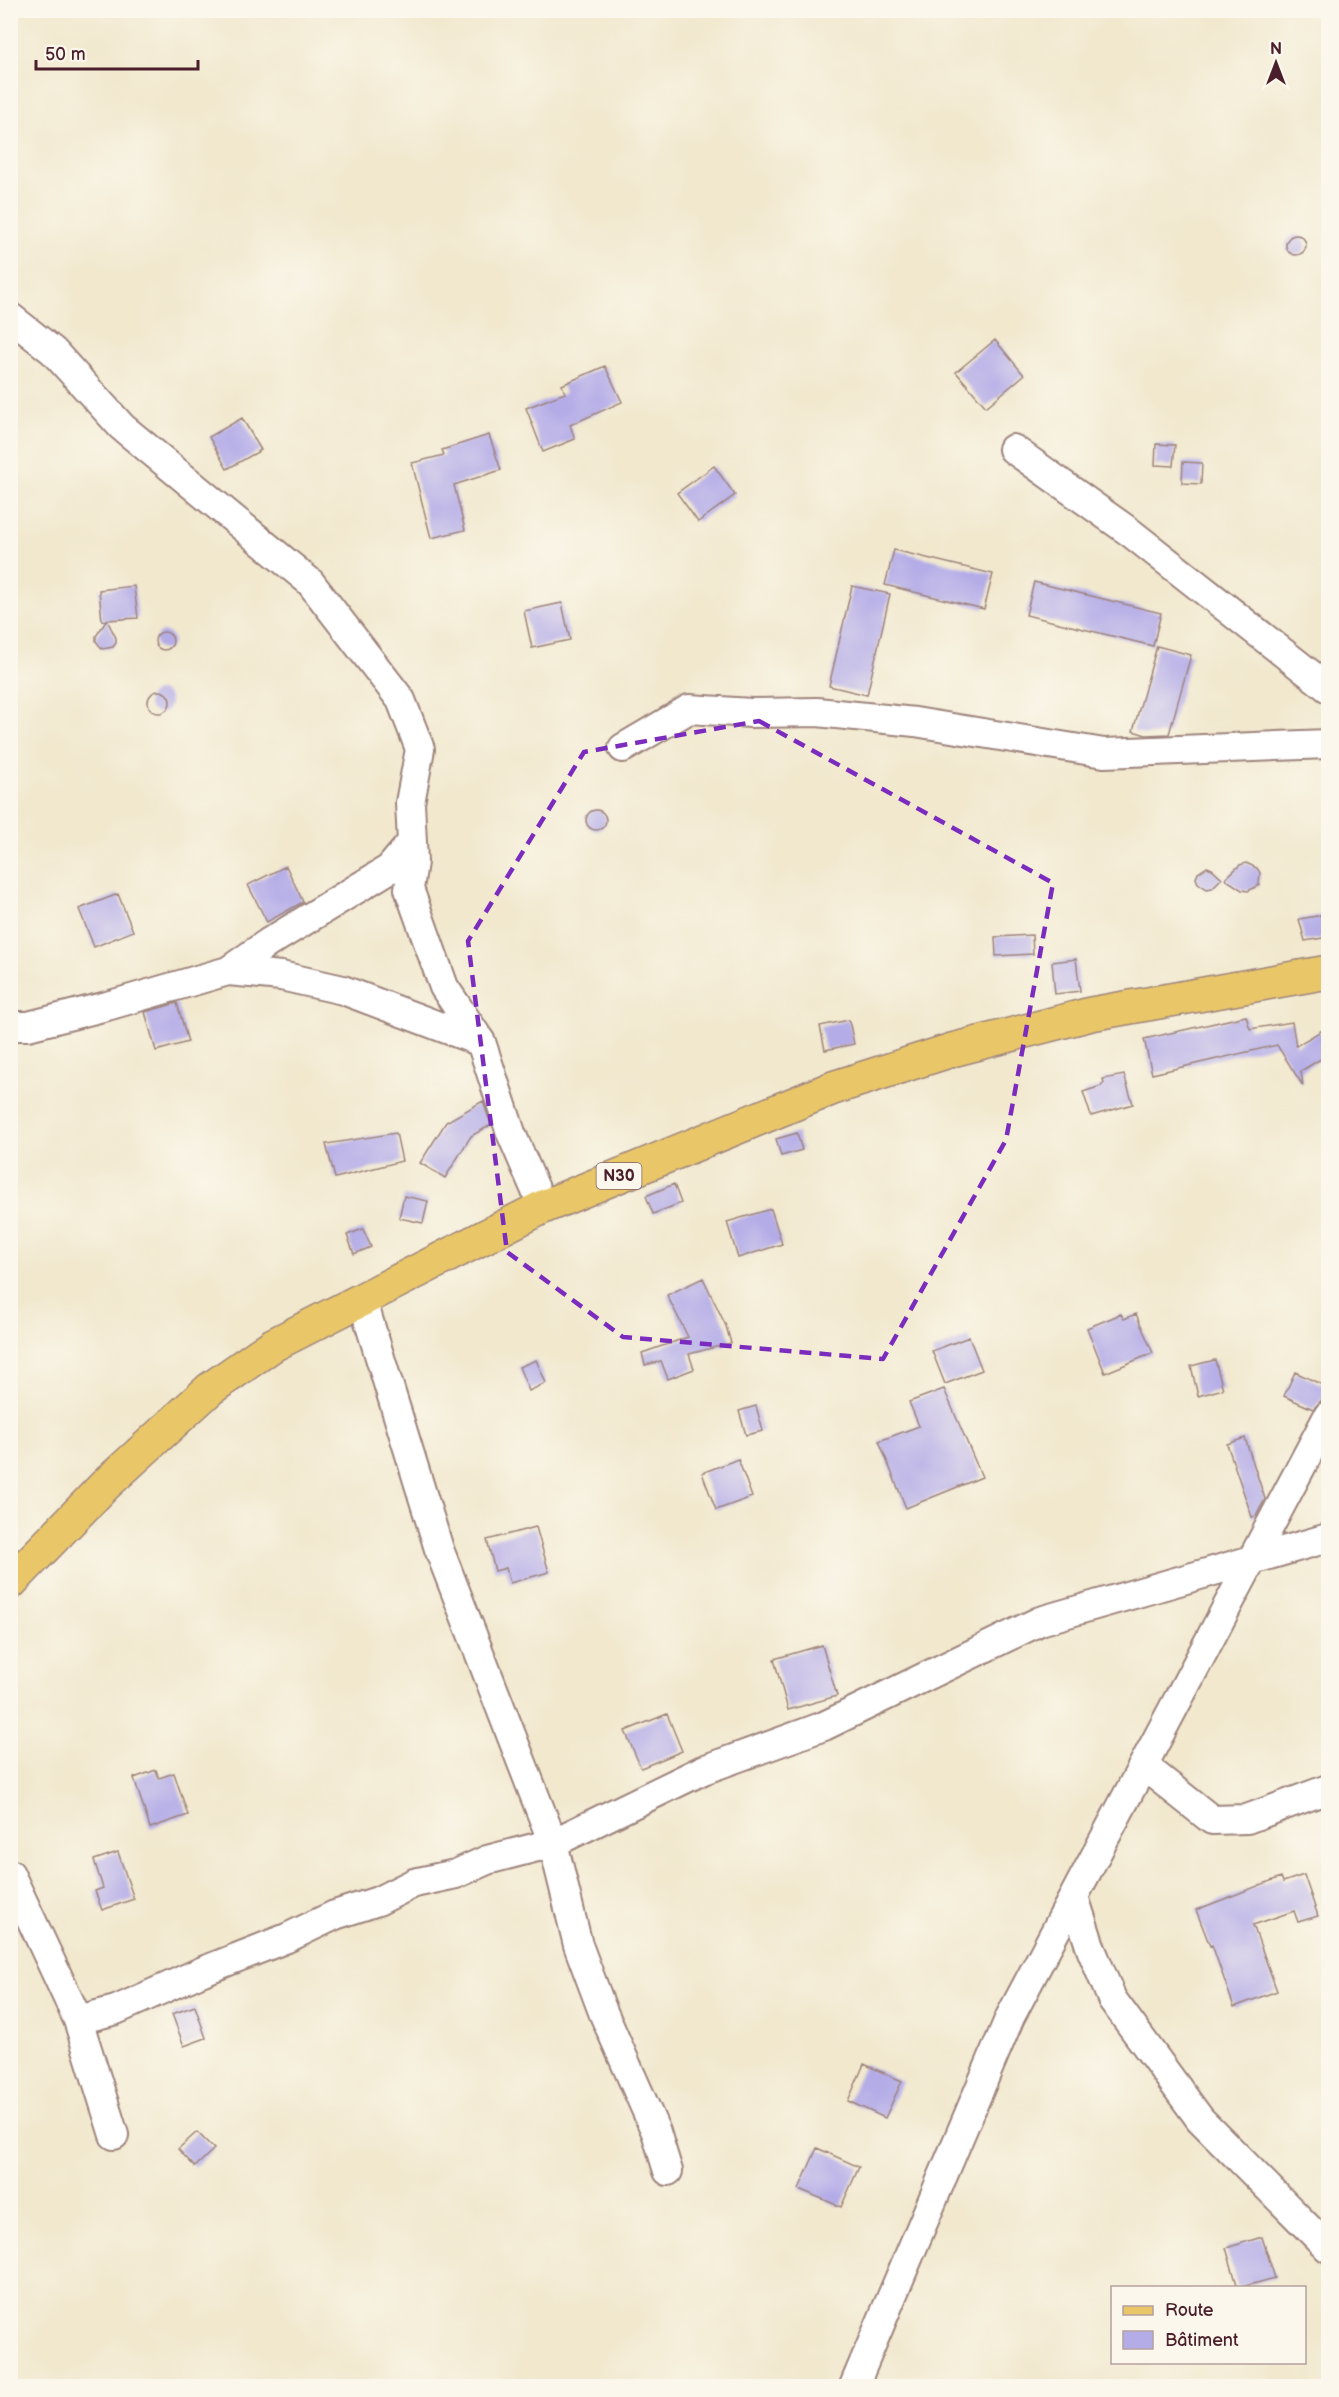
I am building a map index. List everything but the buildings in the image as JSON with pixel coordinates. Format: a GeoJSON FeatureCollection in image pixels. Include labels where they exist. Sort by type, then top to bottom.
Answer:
{"type":"FeatureCollection","features":[{"type":"Feature","properties":{"kind":"main road","name":"N30"},"geometry":{"type":"LineString","coordinates":[[10,1583],[105,1485],[210,1389],[273,1345],[543,1207],[833,1088],[952,1050],[1091,1014],[1329,972]]}},
{"type":"Feature","properties":{"kind":"street"},"geometry":{"type":"LineString","coordinates":[[10,317],[53,351],[122,427],[310,582],[401,700],[420,749],[410,803],[413,862],[410,889],[413,900],[444,987],[481,1042],[510,1133],[543,1207]]}},
{"type":"Feature","properties":{"kind":"street"},"geometry":{"type":"LineString","coordinates":[[1013,449],[1131,534],[1329,688]]}},
{"type":"Feature","properties":{"kind":"street"},"geometry":{"type":"LineString","coordinates":[[622,748],[689,709],[751,713],[817,712],[915,722],[1104,753],[1329,744]]}},
{"type":"Feature","properties":{"kind":"street"},"geometry":{"type":"LineString","coordinates":[[10,1026],[28,1026],[228,971],[268,943],[388,869],[412,842]]}},
{"type":"Feature","properties":{"kind":"street"},"geometry":{"type":"LineString","coordinates":[[228,971],[281,976],[343,990],[481,1042]]}},
{"type":"Feature","properties":{"kind":"street"},"geometry":{"type":"LineString","coordinates":[[362,1299],[439,1549],[553,1844],[578,1945],[603,2012],[656,2132],[668,2171]]}},
{"type":"Feature","properties":{"kind":"street"},"geometry":{"type":"LineString","coordinates":[[854,2386],[1010,2017],[1329,1416]]}},
{"type":"Feature","properties":{"kind":"street"},"geometry":{"type":"LineString","coordinates":[[78,2020],[116,2010],[203,1971],[287,1938],[335,1915],[378,1901],[414,1883],[456,1874],[488,1860],[553,1844],[703,1770],[824,1726],[1040,1621],[1329,1538]]}},
{"type":"Feature","properties":{"kind":"street"},"geometry":{"type":"LineString","coordinates":[[1144,1766],[1212,1820],[1247,1819],[1329,1789]]}},
{"type":"Feature","properties":{"kind":"street"},"geometry":{"type":"LineString","coordinates":[[10,1874],[78,2020],[114,2135]]}},
{"type":"Feature","properties":{"kind":"street"},"geometry":{"type":"LineString","coordinates":[[1074,1897],[1091,1949],[1112,1999],[1200,2119],[1318,2241],[1329,2248]]}},
{"type":"Feature","properties":{"kind":"highlighted area"},"geometry":{"type":"Polygon","coordinates":[[[759,721],[1053,883],[1006,1140],[883,1359],[623,1337],[507,1252],[468,941],[584,752],[759,721]]]}}]}
